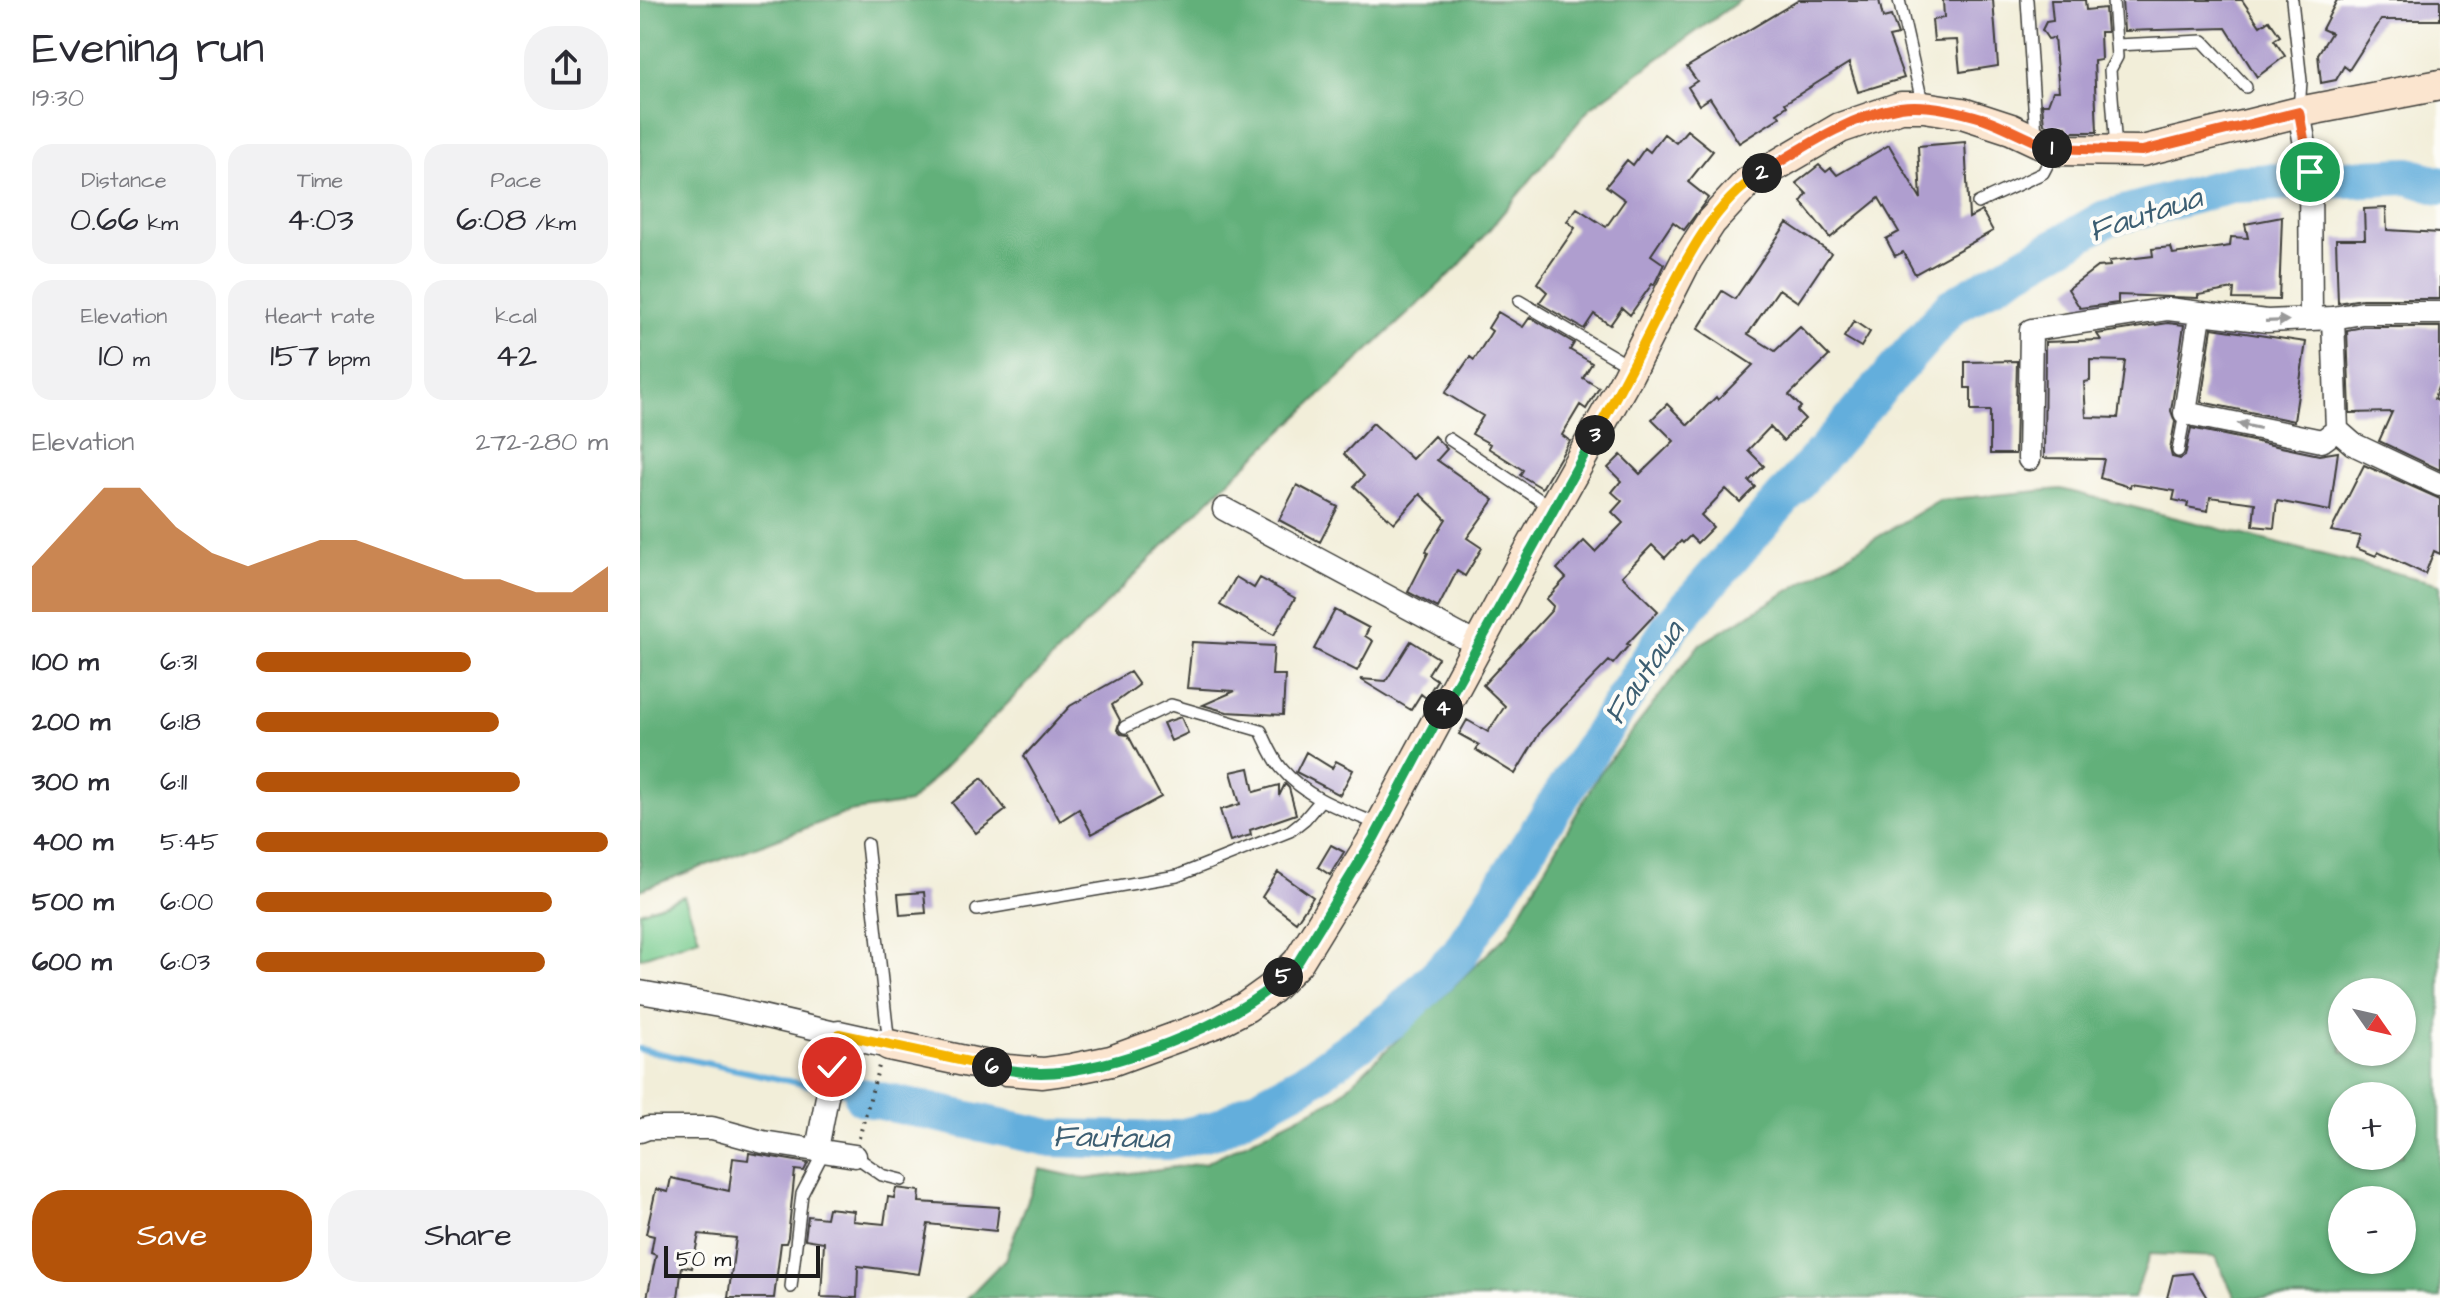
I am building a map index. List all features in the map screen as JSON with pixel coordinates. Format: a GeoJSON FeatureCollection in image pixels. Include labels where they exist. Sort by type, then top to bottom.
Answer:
{"type":"FeatureCollection","features":[{"type":"Feature","properties":{"kind":"main road"},"geometry":{"type":"LineString","coordinates":[[883,1058],[1043,1073],[1111,1061],[1215,1023],[1246,1007],[1271,989],[1298,962],[1381,826],[1631,368],[1687,259],[1711,222],[1748,182],[1840,128],[1901,107],[1924,107],[1983,119],[2046,145],[2142,151],[2299,112],[2440,85]]}},
{"type":"Feature","properties":{"kind":"street"},"geometry":{"type":"LineString","coordinates":[[2299,112],[2310,172],[2309,240],[2337,430],[2353,444],[2440,485]]}},
{"type":"Feature","properties":{"kind":"street"},"geometry":{"type":"LineString","coordinates":[[2029,459],[2031,330],[2168,309],[2267,321],[2362,313],[2440,313]]}},
{"type":"Feature","properties":{"kind":"street"},"geometry":{"type":"LineString","coordinates":[[2200,315],[2185,413],[2322,441],[2337,430]]}},
{"type":"Feature","properties":{"kind":"street"},"geometry":{"type":"LineString","coordinates":[[1224,509],[1478,645]]}},
{"type":"Feature","properties":{"kind":"street"},"geometry":{"type":"LineString","coordinates":[[640,992],[719,1006],[839,1034],[883,1058]]}},
{"type":"Feature","properties":{"kind":"street"},"geometry":{"type":"LineString","coordinates":[[821,1150],[839,1034]]}},
{"type":"Feature","properties":{"kind":"street"},"geometry":{"type":"LineString","coordinates":[[640,1131],[648,1128],[712,1128],[763,1142],[821,1150],[858,1145]]}},
{"type":"Feature","properties":{"kind":"lane"},"geometry":{"type":"LineString","coordinates":[[1899,0],[1924,107]]}},
{"type":"Feature","properties":{"kind":"lane"},"geometry":{"type":"LineString","coordinates":[[1978,203],[2043,173],[2046,145],[2027,0]]}},
{"type":"Feature","properties":{"kind":"lane"},"geometry":{"type":"LineString","coordinates":[[2113,0],[2117,57],[2110,70],[2116,151]]}},
{"type":"Feature","properties":{"kind":"lane"},"geometry":{"type":"LineString","coordinates":[[2292,0],[2301,81],[2299,112]]}},
{"type":"Feature","properties":{"kind":"lane"},"geometry":{"type":"LineString","coordinates":[[2116,45],[2203,41],[2246,87]]}},
{"type":"Feature","properties":{"kind":"lane"},"geometry":{"type":"LineString","coordinates":[[1519,301],[1631,368]]}},
{"type":"Feature","properties":{"kind":"lane"},"geometry":{"type":"LineString","coordinates":[[2178,451],[2185,413]]}},
{"type":"Feature","properties":{"kind":"lane"},"geometry":{"type":"LineString","coordinates":[[1449,439],[1553,509]]}},
{"type":"Feature","properties":{"kind":"lane"},"geometry":{"type":"LineString","coordinates":[[1125,727],[1171,705],[1261,731],[1281,768],[1296,784],[1321,800],[1381,826]]}},
{"type":"Feature","properties":{"kind":"lane"},"geometry":{"type":"LineString","coordinates":[[977,910],[1177,876],[1290,831],[1321,800]]}},
{"type":"Feature","properties":{"kind":"lane"},"geometry":{"type":"LineString","coordinates":[[867,844],[883,1058]]}},
{"type":"Feature","properties":{"kind":"lane"},"geometry":{"type":"LineString","coordinates":[[858,1145],[882,1175],[902,1180]]}},
{"type":"Feature","properties":{"kind":"lane"},"geometry":{"type":"LineString","coordinates":[[791,1287],[802,1194],[819,1164],[821,1150]]}},
{"type":"Feature","properties":{"kind":"path"},"geometry":{"type":"LineString","coordinates":[[858,1145],[883,1058]]}},
{"type":"Feature","properties":{"kind":"green space"},"geometry":{"type":"Polygon","coordinates":[[[640,0],[1740,0],[1590,108],[1459,266],[1217,492],[909,803],[849,812],[640,890],[640,0]]]}},
{"type":"Feature","properties":{"kind":"green space"},"geometry":{"type":"Polygon","coordinates":[[[2061,489],[2440,584],[2440,1298],[2235,1298],[2216,1257],[2150,1254],[2134,1298],[967,1298],[1005,1259],[1040,1169],[1086,1179],[1205,1163],[1336,1098],[1507,935],[1599,774],[1699,645],[1939,500],[2061,489]]]}},
{"type":"Feature","properties":{"kind":"green space"},"geometry":{"type":"Polygon","coordinates":[[[684,896],[699,938],[640,958],[640,912],[684,896]]]}},
{"type":"Feature","properties":{"kind":"building"},"geometry":{"type":"Polygon","coordinates":[[[1799,0],[1879,0],[1883,18],[1891,16],[1898,35],[1889,37],[1904,78],[1858,92],[1849,63],[1785,103],[1787,106],[1777,113],[1780,117],[1739,143],[1710,98],[1699,105],[1688,87],[1697,81],[1687,67],[1799,0]]]}},
{"type":"Feature","properties":{"kind":"building"},"geometry":{"type":"Polygon","coordinates":[[[1943,0],[1993,0],[1998,66],[1960,72],[1957,40],[1934,41],[1932,20],[1944,18],[1943,0]]]}},
{"type":"Feature","properties":{"kind":"building"},"geometry":{"type":"Polygon","coordinates":[[[2051,0],[2085,0],[2086,10],[2105,8],[2107,32],[2100,32],[2101,60],[2094,61],[2097,132],[2066,132],[2066,126],[2050,127],[2044,124],[2042,104],[2048,104],[2053,91],[2059,91],[2054,38],[2048,39],[2042,30],[2046,22],[2053,21],[2051,0]]]}},
{"type":"Feature","properties":{"kind":"building"},"geometry":{"type":"Polygon","coordinates":[[[2122,0],[2242,0],[2260,26],[2269,20],[2280,36],[2274,40],[2285,56],[2257,77],[2226,28],[2124,31],[2122,0]]]}},
{"type":"Feature","properties":{"kind":"building"},"geometry":{"type":"Polygon","coordinates":[[[2337,0],[2440,0],[2440,20],[2381,20],[2349,70],[2344,66],[2336,80],[2321,83],[2318,54],[2331,33],[2322,29],[2337,0]]]}},
{"type":"Feature","properties":{"kind":"building"},"geometry":{"type":"Polygon","coordinates":[[[1687,130],[1713,151],[1688,182],[1708,198],[1684,230],[1673,222],[1651,255],[1664,264],[1654,285],[1630,315],[1622,308],[1610,325],[1594,314],[1584,329],[1539,303],[1547,292],[1537,283],[1575,228],[1567,221],[1577,208],[1606,227],[1625,200],[1606,186],[1627,160],[1633,165],[1645,148],[1650,152],[1664,134],[1676,143],[1687,130]]]}},
{"type":"Feature","properties":{"kind":"building"},"geometry":{"type":"Polygon","coordinates":[[[1965,142],[1969,218],[1982,211],[1993,231],[1915,274],[1903,252],[1895,256],[1886,239],[1899,232],[1879,198],[1830,238],[1801,202],[1807,194],[1796,183],[1819,165],[1826,172],[1831,168],[1837,175],[1889,145],[1921,199],[1918,146],[1965,142]]]}},
{"type":"Feature","properties":{"kind":"building"},"geometry":{"type":"Polygon","coordinates":[[[2386,208],[2387,230],[2440,233],[2440,299],[2362,299],[2338,303],[2336,239],[2365,239],[2364,209],[2386,208]]]}},
{"type":"Feature","properties":{"kind":"building"},"geometry":{"type":"Polygon","coordinates":[[[2282,217],[2279,300],[2233,299],[2234,289],[2198,295],[2198,298],[2118,295],[2118,303],[2080,308],[2068,289],[2097,267],[2110,266],[2109,261],[2153,256],[2152,249],[2171,247],[2173,254],[2230,246],[2231,237],[2248,238],[2245,224],[2282,217]]]}},
{"type":"Feature","properties":{"kind":"building"},"geometry":{"type":"Polygon","coordinates":[[[1787,223],[1831,253],[1798,302],[1779,289],[1748,334],[1775,351],[1800,327],[1829,356],[1789,395],[1801,407],[1797,411],[1805,419],[1783,441],[1770,427],[1748,450],[1764,466],[1749,481],[1755,487],[1740,502],[1726,489],[1701,515],[1713,527],[1697,543],[1690,536],[1665,558],[1652,545],[1622,576],[1658,611],[1613,664],[1609,661],[1542,729],[1515,774],[1476,750],[1479,745],[1459,734],[1467,720],[1488,732],[1505,706],[1483,685],[1552,610],[1553,606],[1546,599],[1566,578],[1557,569],[1584,541],[1595,552],[1623,523],[1612,512],[1622,501],[1612,492],[1621,481],[1608,468],[1621,455],[1640,474],[1674,441],[1652,419],[1667,404],[1688,425],[1753,365],[1698,329],[1722,291],[1735,299],[1787,223]]]}},
{"type":"Feature","properties":{"kind":"building"},"geometry":{"type":"Polygon","coordinates":[[[1498,312],[1523,327],[1530,317],[1574,343],[1570,350],[1592,363],[1583,378],[1599,388],[1586,409],[1580,405],[1562,435],[1570,441],[1542,488],[1520,475],[1523,470],[1472,434],[1483,416],[1445,393],[1470,357],[1474,360],[1492,331],[1488,328],[1498,312]]]}},
{"type":"Feature","properties":{"kind":"building"},"geometry":{"type":"Polygon","coordinates":[[[1854,321],[1870,332],[1861,347],[1844,337],[1854,321]]]}},
{"type":"Feature","properties":{"kind":"building"},"geometry":{"type":"Polygon","coordinates":[[[2168,323],[2184,325],[2171,411],[2175,422],[2170,449],[2172,457],[2180,459],[2185,456],[2191,428],[2319,455],[2338,452],[2330,511],[2277,501],[2274,528],[2253,526],[2255,503],[2210,497],[2208,511],[2187,507],[2188,503],[2173,500],[2175,491],[2131,484],[2130,487],[2100,478],[2104,459],[2044,458],[2045,342],[2101,340],[2097,334],[2168,323]],[[2090,360],[2090,381],[2084,382],[2086,417],[2118,418],[2125,361],[2090,360]]]}},
{"type":"Feature","properties":{"kind":"building"},"geometry":{"type":"Polygon","coordinates":[[[2363,327],[2440,327],[2440,381],[2434,399],[2440,402],[2440,470],[2379,441],[2392,412],[2350,413],[2347,330],[2363,327]]]}},
{"type":"Feature","properties":{"kind":"building"},"geometry":{"type":"Polygon","coordinates":[[[2212,328],[2306,342],[2294,421],[2201,402],[2212,328]]]}},
{"type":"Feature","properties":{"kind":"building"},"geometry":{"type":"Polygon","coordinates":[[[2017,361],[2015,454],[1990,454],[1990,411],[1971,411],[1971,388],[1965,388],[1965,362],[2017,361]]]}},
{"type":"Feature","properties":{"kind":"building"},"geometry":{"type":"Polygon","coordinates":[[[1373,423],[1412,459],[1434,436],[1447,449],[1437,460],[1494,500],[1467,538],[1482,548],[1465,576],[1457,571],[1438,608],[1408,592],[1428,553],[1426,551],[1446,519],[1420,494],[1394,523],[1354,486],[1364,476],[1344,454],[1373,423]]]}},
{"type":"Feature","properties":{"kind":"building"},"geometry":{"type":"Polygon","coordinates":[[[2364,465],[2440,499],[2440,554],[2434,551],[2425,574],[2378,552],[2376,556],[2356,548],[2360,536],[2331,531],[2364,465]]]}},
{"type":"Feature","properties":{"kind":"building"},"geometry":{"type":"Polygon","coordinates":[[[1297,485],[1338,507],[1320,542],[1279,520],[1297,485]]]}},
{"type":"Feature","properties":{"kind":"building"},"geometry":{"type":"Polygon","coordinates":[[[1236,577],[1254,588],[1260,578],[1295,598],[1274,635],[1220,605],[1236,577]]]}},
{"type":"Feature","properties":{"kind":"building"},"geometry":{"type":"Polygon","coordinates":[[[1335,610],[1369,628],[1365,636],[1373,641],[1357,671],[1314,649],[1335,610]]]}},
{"type":"Feature","properties":{"kind":"building"},"geometry":{"type":"Polygon","coordinates":[[[1411,641],[1438,658],[1428,674],[1437,680],[1426,698],[1421,694],[1411,710],[1360,679],[1386,681],[1411,641]]]}},
{"type":"Feature","properties":{"kind":"building"},"geometry":{"type":"Polygon","coordinates":[[[1192,642],[1274,646],[1272,675],[1285,675],[1283,715],[1227,712],[1203,705],[1235,691],[1187,688],[1192,642]]]}},
{"type":"Feature","properties":{"kind":"building"},"geometry":{"type":"Polygon","coordinates":[[[1130,672],[1139,685],[1112,705],[1120,720],[1117,730],[1128,735],[1161,797],[1092,834],[1079,809],[1060,821],[1024,756],[1070,706],[1130,672]]]}},
{"type":"Feature","properties":{"kind":"building"},"geometry":{"type":"Polygon","coordinates":[[[1181,717],[1188,733],[1171,741],[1163,723],[1181,717]]]}},
{"type":"Feature","properties":{"kind":"building"},"geometry":{"type":"Polygon","coordinates":[[[1306,752],[1332,768],[1336,761],[1353,770],[1340,795],[1296,772],[1306,752]]]}},
{"type":"Feature","properties":{"kind":"building"},"geometry":{"type":"Polygon","coordinates":[[[1249,768],[1254,792],[1279,785],[1279,796],[1285,784],[1296,814],[1250,830],[1251,835],[1230,841],[1220,810],[1240,804],[1231,772],[1249,768]]]}},
{"type":"Feature","properties":{"kind":"building"},"geometry":{"type":"Polygon","coordinates":[[[982,778],[1006,810],[976,833],[952,803],[982,778]]]}},
{"type":"Feature","properties":{"kind":"building"},"geometry":{"type":"Polygon","coordinates":[[[1331,845],[1344,852],[1330,875],[1318,867],[1331,845]]]}},
{"type":"Feature","properties":{"kind":"building"},"geometry":{"type":"Polygon","coordinates":[[[1278,872],[1313,897],[1296,922],[1262,897],[1278,872]]]}},
{"type":"Feature","properties":{"kind":"building"},"geometry":{"type":"Polygon","coordinates":[[[924,892],[926,913],[900,915],[898,894],[924,892]]]}},
{"type":"Feature","properties":{"kind":"building"},"geometry":{"type":"Polygon","coordinates":[[[749,1153],[808,1163],[804,1171],[795,1170],[788,1237],[786,1243],[781,1243],[774,1298],[728,1298],[736,1238],[699,1234],[692,1268],[682,1266],[678,1298],[647,1298],[656,1255],[651,1253],[654,1236],[646,1234],[656,1189],[668,1192],[671,1178],[729,1191],[733,1158],[748,1160],[749,1153]]]}},
{"type":"Feature","properties":{"kind":"building"},"geometry":{"type":"Polygon","coordinates":[[[896,1188],[920,1191],[919,1202],[999,1207],[996,1231],[928,1224],[919,1274],[858,1266],[857,1298],[821,1297],[824,1242],[805,1239],[808,1216],[826,1218],[828,1208],[854,1211],[853,1221],[884,1224],[888,1197],[894,1198],[896,1188]]]}},
{"type":"Feature","properties":{"kind":"building"},"geometry":{"type":"Polygon","coordinates":[[[2192,1273],[2207,1298],[2167,1298],[2173,1275],[2192,1273]]]}},
{"type":"Feature","properties":{"kind":"waterway","name":"Fautaua"},"geometry":{"type":"LineString","coordinates":[[863,1097],[1051,1138],[1167,1141],[1217,1129],[1305,1082],[1397,1016],[1459,954],[1671,626],[1951,307],[2105,219],[2235,184],[2409,176],[2440,186]]}},
{"type":"Feature","properties":{"kind":"waterway"},"geometry":{"type":"LineString","coordinates":[[640,1049],[863,1097]]}},
{"type":"Feature","properties":{"kind":"route"},"geometry":{"type":"LineString","coordinates":[[832,1067],[839,1034],[1007,1070],[1043,1073],[1072,1069],[1111,1061],[1215,1023],[1246,1007],[1271,989],[1298,962],[1374,838],[1627,377],[1687,259],[1711,222],[1748,182],[1816,140],[1840,128],[1901,107],[1924,107],[1983,119],[2056,150],[2142,151],[2299,112],[2310,172]]}}]}
